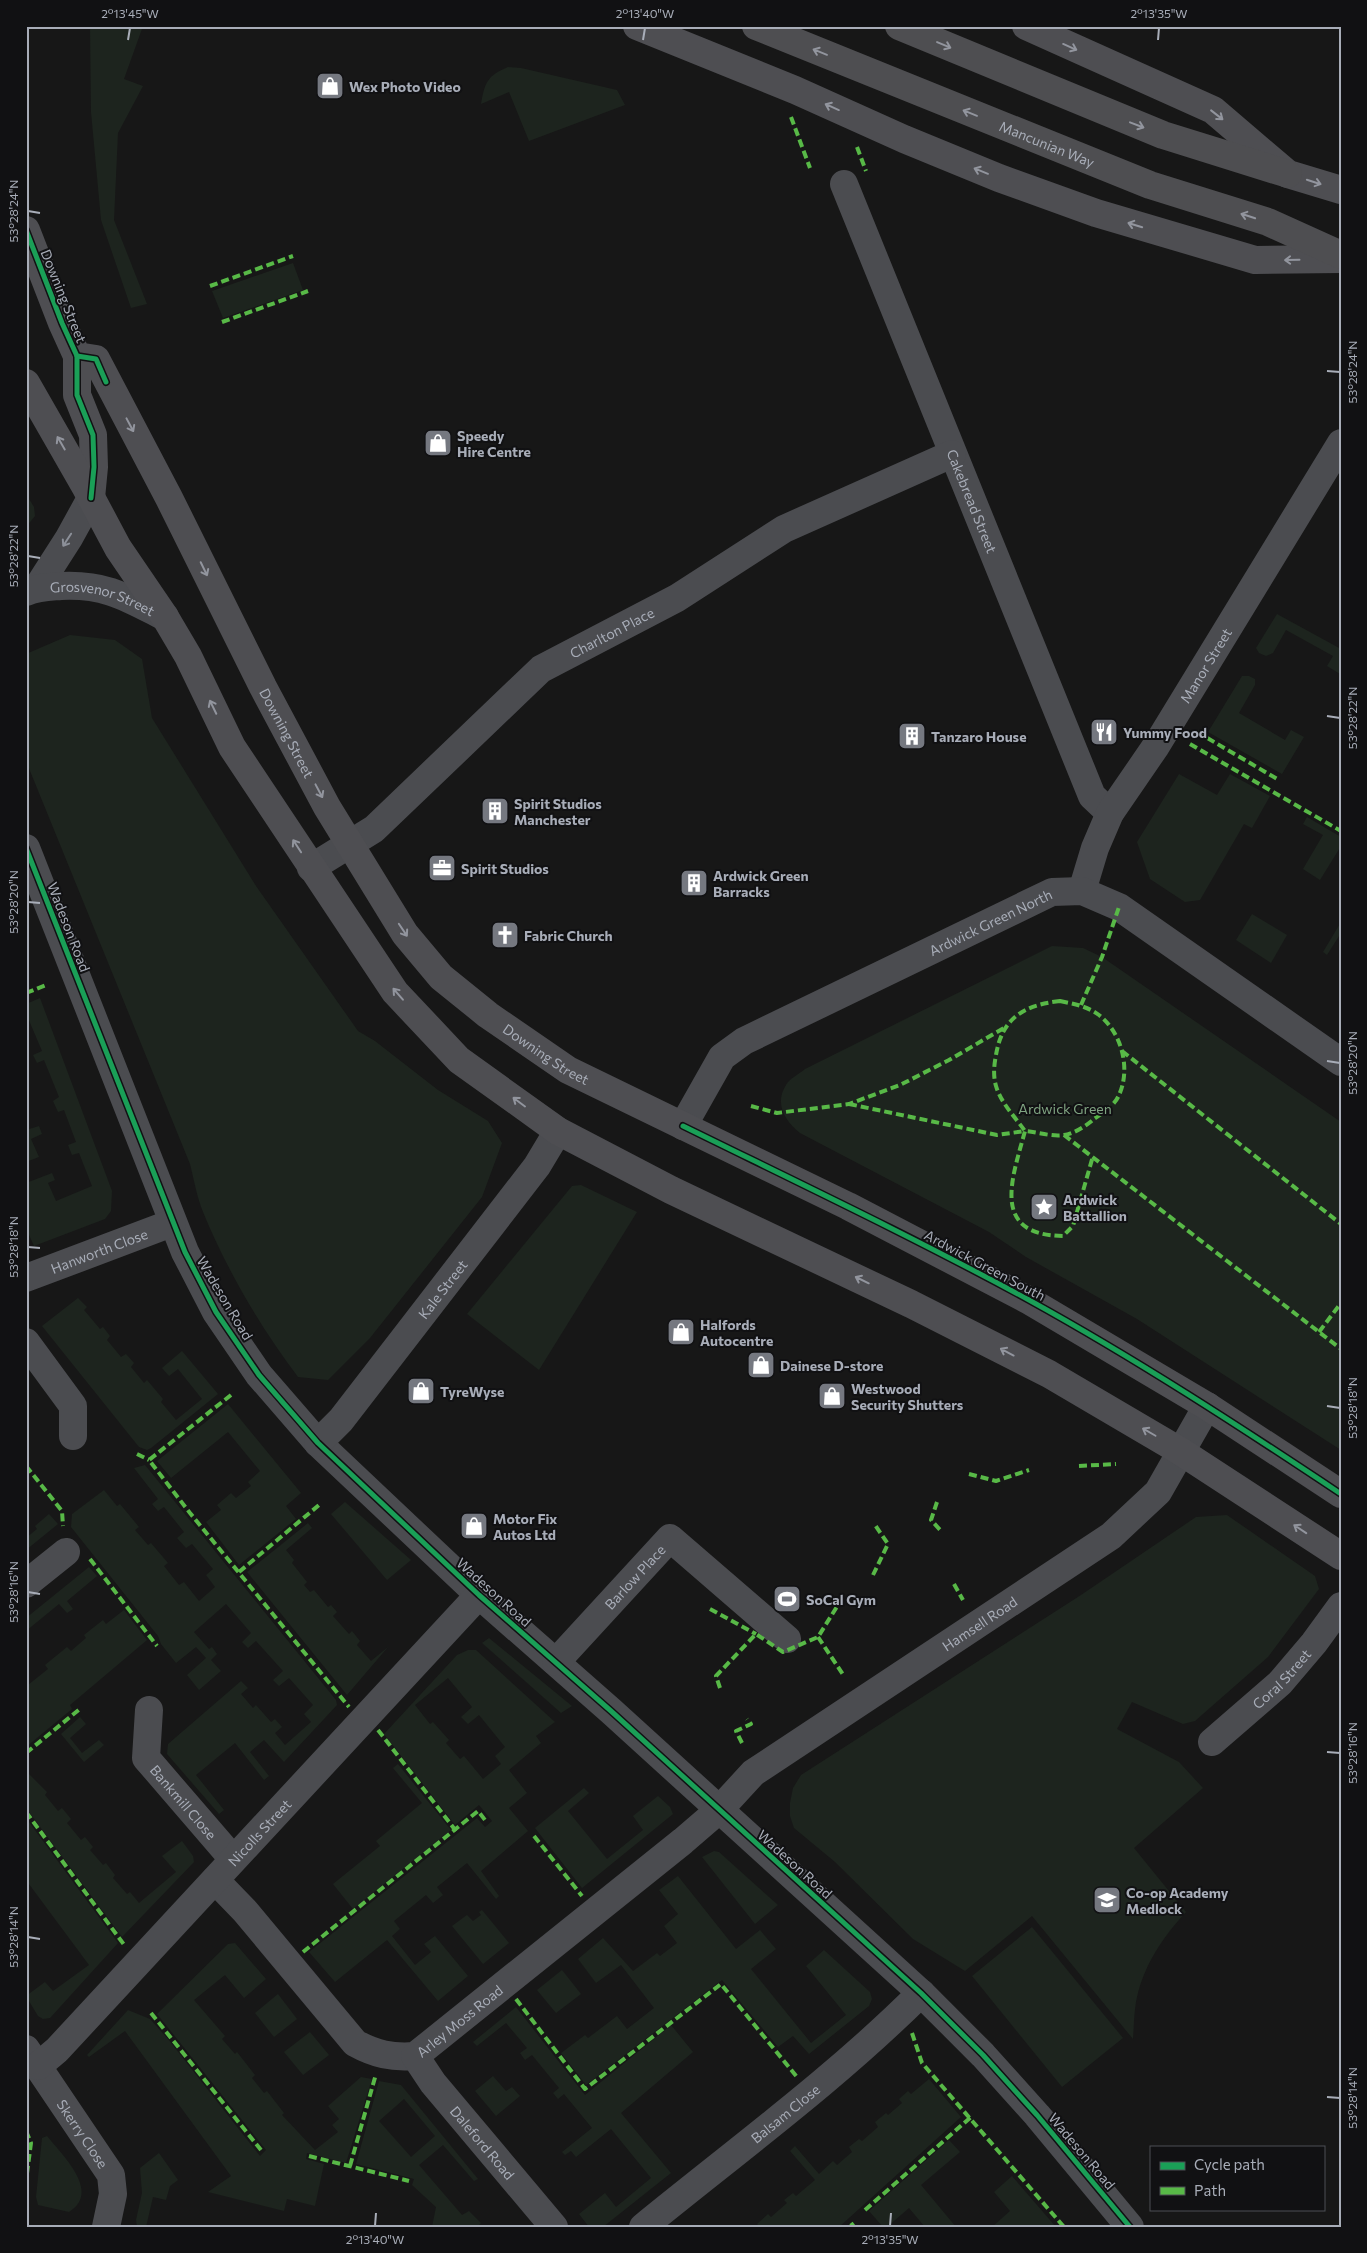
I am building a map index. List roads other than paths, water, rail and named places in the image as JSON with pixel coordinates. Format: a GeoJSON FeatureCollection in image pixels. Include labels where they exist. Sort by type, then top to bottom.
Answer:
{"type":"FeatureCollection","features":[{"type":"Feature","properties":{"kind":"highway"},"geometry":{"type":"LineString","coordinates":[[637,26],[795,90],[904,139],[999,178],[1096,213],[1255,260],[1341,257]]}},
{"type":"Feature","properties":{"kind":"highway","name":"Mancunian Way"},"geometry":{"type":"LineString","coordinates":[[756,26],[1150,185],[1268,222],[1341,257]]}},
{"type":"Feature","properties":{"kind":"highway"},"geometry":{"type":"LineString","coordinates":[[899,26],[1163,135],[1341,190]]}},
{"type":"Feature","properties":{"kind":"highway"},"geometry":{"type":"LineString","coordinates":[[1026,26],[1213,110],[1288,174]]}},
{"type":"Feature","properties":{"kind":"highway","name":"Downing Street"},"geometry":{"type":"LineString","coordinates":[[26,230],[77,356],[96,359],[169,498],[263,687],[349,844],[404,934],[441,977],[488,1016],[568,1070],[683,1126]]}},
{"type":"Feature","properties":{"kind":"highway"},"geometry":{"type":"LineString","coordinates":[[77,356],[77,395],[93,435],[94,467],[91,498]]}},
{"type":"Feature","properties":{"kind":"highway"},"geometry":{"type":"LineString","coordinates":[[26,383],[118,548],[165,617],[188,656],[232,747],[311,868],[396,992],[460,1060],[558,1131],[671,1190],[1002,1349],[1180,1451],[1341,1556]]}},
{"type":"Feature","properties":{"kind":"highway","name":"Ardwick Green South"},"geometry":{"type":"LineString","coordinates":[[683,1126],[839,1202],[1028,1300],[1207,1406],[1341,1494]]}},
{"type":"Feature","properties":{"kind":"street","name":"Cakebread Street"},"geometry":{"type":"LineString","coordinates":[[844,184],[1092,796],[1110,813]]}},
{"type":"Feature","properties":{"kind":"street","name":"Manor Street"},"geometry":{"type":"LineString","coordinates":[[1082,891],[1095,848],[1110,813],[1136,778],[1166,730],[1341,443]]}},
{"type":"Feature","properties":{"kind":"street","name":"Charlton Place"},"geometry":{"type":"LineString","coordinates":[[311,868],[374,829],[541,669],[677,598],[784,529],[952,454]]}},
{"type":"Feature","properties":{"kind":"street","name":"Grosvenor Street"},"geometry":{"type":"LineString","coordinates":[[31,590],[69,538],[91,498]]}},
{"type":"Feature","properties":{"kind":"street","name":"Grosvenor Street"},"geometry":{"type":"LineString","coordinates":[[31,590],[85,585],[113,590],[165,617]]}},
{"type":"Feature","properties":{"kind":"street","name":"Wadeson Road"},"geometry":{"type":"LineString","coordinates":[[26,848],[172,1223],[216,1312],[259,1375],[318,1443],[479,1595],[556,1662],[921,1993],[983,2055],[1037,2115],[1130,2227]]}},
{"type":"Feature","properties":{"kind":"street","name":"Ardwick Green North"},"geometry":{"type":"LineString","coordinates":[[683,1126],[722,1057],[744,1041],[1052,892],[1082,891],[1119,907],[1341,1062]]}},
{"type":"Feature","properties":{"kind":"street","name":"Kale Street"},"geometry":{"type":"LineString","coordinates":[[318,1443],[341,1420],[537,1166],[558,1131]]}},
{"type":"Feature","properties":{"kind":"street","name":"Hanworth Close"},"geometry":{"type":"LineString","coordinates":[[26,1278],[172,1223]]}},
{"type":"Feature","properties":{"kind":"street"},"geometry":{"type":"LineString","coordinates":[[26,1342],[73,1406],[73,1436]]}},
{"type":"Feature","properties":{"kind":"street","name":"Hamsell Road"},"geometry":{"type":"LineString","coordinates":[[719,1810],[753,1773],[1111,1536],[1158,1492],[1207,1406]]}},
{"type":"Feature","properties":{"kind":"street","name":"Barlow Place"},"geometry":{"type":"LineString","coordinates":[[556,1662],[670,1538],[786,1639]]}},
{"type":"Feature","properties":{"kind":"street"},"geometry":{"type":"LineString","coordinates":[[26,1584],[66,1552]]}},
{"type":"Feature","properties":{"kind":"street","name":"Nicolls Street"},"geometry":{"type":"LineString","coordinates":[[32,2058],[56,2050],[479,1595]]}},
{"type":"Feature","properties":{"kind":"street","name":"Coral Street"},"geometry":{"type":"LineString","coordinates":[[1212,1742],[1280,1682],[1314,1643],[1341,1606]]}},
{"type":"Feature","properties":{"kind":"street","name":"Bankmill Close"},"geometry":{"type":"LineString","coordinates":[[150,1710],[146,1758],[234,1859]]}},
{"type":"Feature","properties":{"kind":"street","name":"Arley Moss Road"},"geometry":{"type":"LineString","coordinates":[[215,1880],[245,1911],[356,2043],[372,2052],[387,2056],[415,2056],[719,1810]]}},
{"type":"Feature","properties":{"kind":"street","name":"Balsam Close"},"geometry":{"type":"LineString","coordinates":[[643,2227],[820,2083],[921,1993]]}},
{"type":"Feature","properties":{"kind":"street","name":"Daleford Road"},"geometry":{"type":"LineString","coordinates":[[415,2056],[433,2082],[554,2227]]}},
{"type":"Feature","properties":{"kind":"street","name":"Skerry Close"},"geometry":{"type":"LineString","coordinates":[[32,2058],[111,2175],[113,2194],[106,2227]]}},
{"type":"Feature","properties":{"kind":"place","name":"Wex Photo Video"},"geometry":{"type":"Point","coordinates":[330,86]}},
{"type":"Feature","properties":{"kind":"place","name":"Speedy Hire Centre"},"geometry":{"type":"Point","coordinates":[438,443]}},
{"type":"Feature","properties":{"kind":"place","name":"Yummy Food"},"geometry":{"type":"Point","coordinates":[1104,732]}},
{"type":"Feature","properties":{"kind":"place","name":"Tanzaro House"},"geometry":{"type":"Point","coordinates":[912,736]}},
{"type":"Feature","properties":{"kind":"place","name":"Spirit Studios Manchester"},"geometry":{"type":"Point","coordinates":[495,811]}},
{"type":"Feature","properties":{"kind":"place","name":"Spirit Studios"},"geometry":{"type":"Point","coordinates":[442,868]}},
{"type":"Feature","properties":{"kind":"place","name":"Ardwick Green Barracks"},"geometry":{"type":"Point","coordinates":[694,883]}},
{"type":"Feature","properties":{"kind":"place","name":"Fabric Church"},"geometry":{"type":"Point","coordinates":[505,935]}},
{"type":"Feature","properties":{"kind":"place","name":"Ardwick Battallion"},"geometry":{"type":"Point","coordinates":[1044,1207]}},
{"type":"Feature","properties":{"kind":"place","name":"Halfords Autocentre"},"geometry":{"type":"Point","coordinates":[681,1332]}},
{"type":"Feature","properties":{"kind":"place","name":"Dainese D-store"},"geometry":{"type":"Point","coordinates":[761,1365]}},
{"type":"Feature","properties":{"kind":"place","name":"TyreWyse"},"geometry":{"type":"Point","coordinates":[421,1391]}},
{"type":"Feature","properties":{"kind":"place","name":"Westwood Security Shutters"},"geometry":{"type":"Point","coordinates":[832,1396]}},
{"type":"Feature","properties":{"kind":"place","name":"Motor Fix Autos Ltd"},"geometry":{"type":"Point","coordinates":[474,1526]}},
{"type":"Feature","properties":{"kind":"place","name":"SoCal Gym"},"geometry":{"type":"Point","coordinates":[787,1599]}},
{"type":"Feature","properties":{"kind":"place","name":"Co-op Academy Medlock"},"geometry":{"type":"Point","coordinates":[1107,1900]}},
{"type":"Feature","properties":{"kind":"park label","name":"Ardwick Green"},"geometry":{"type":"Point","coordinates":[1065,1108]}}]}
